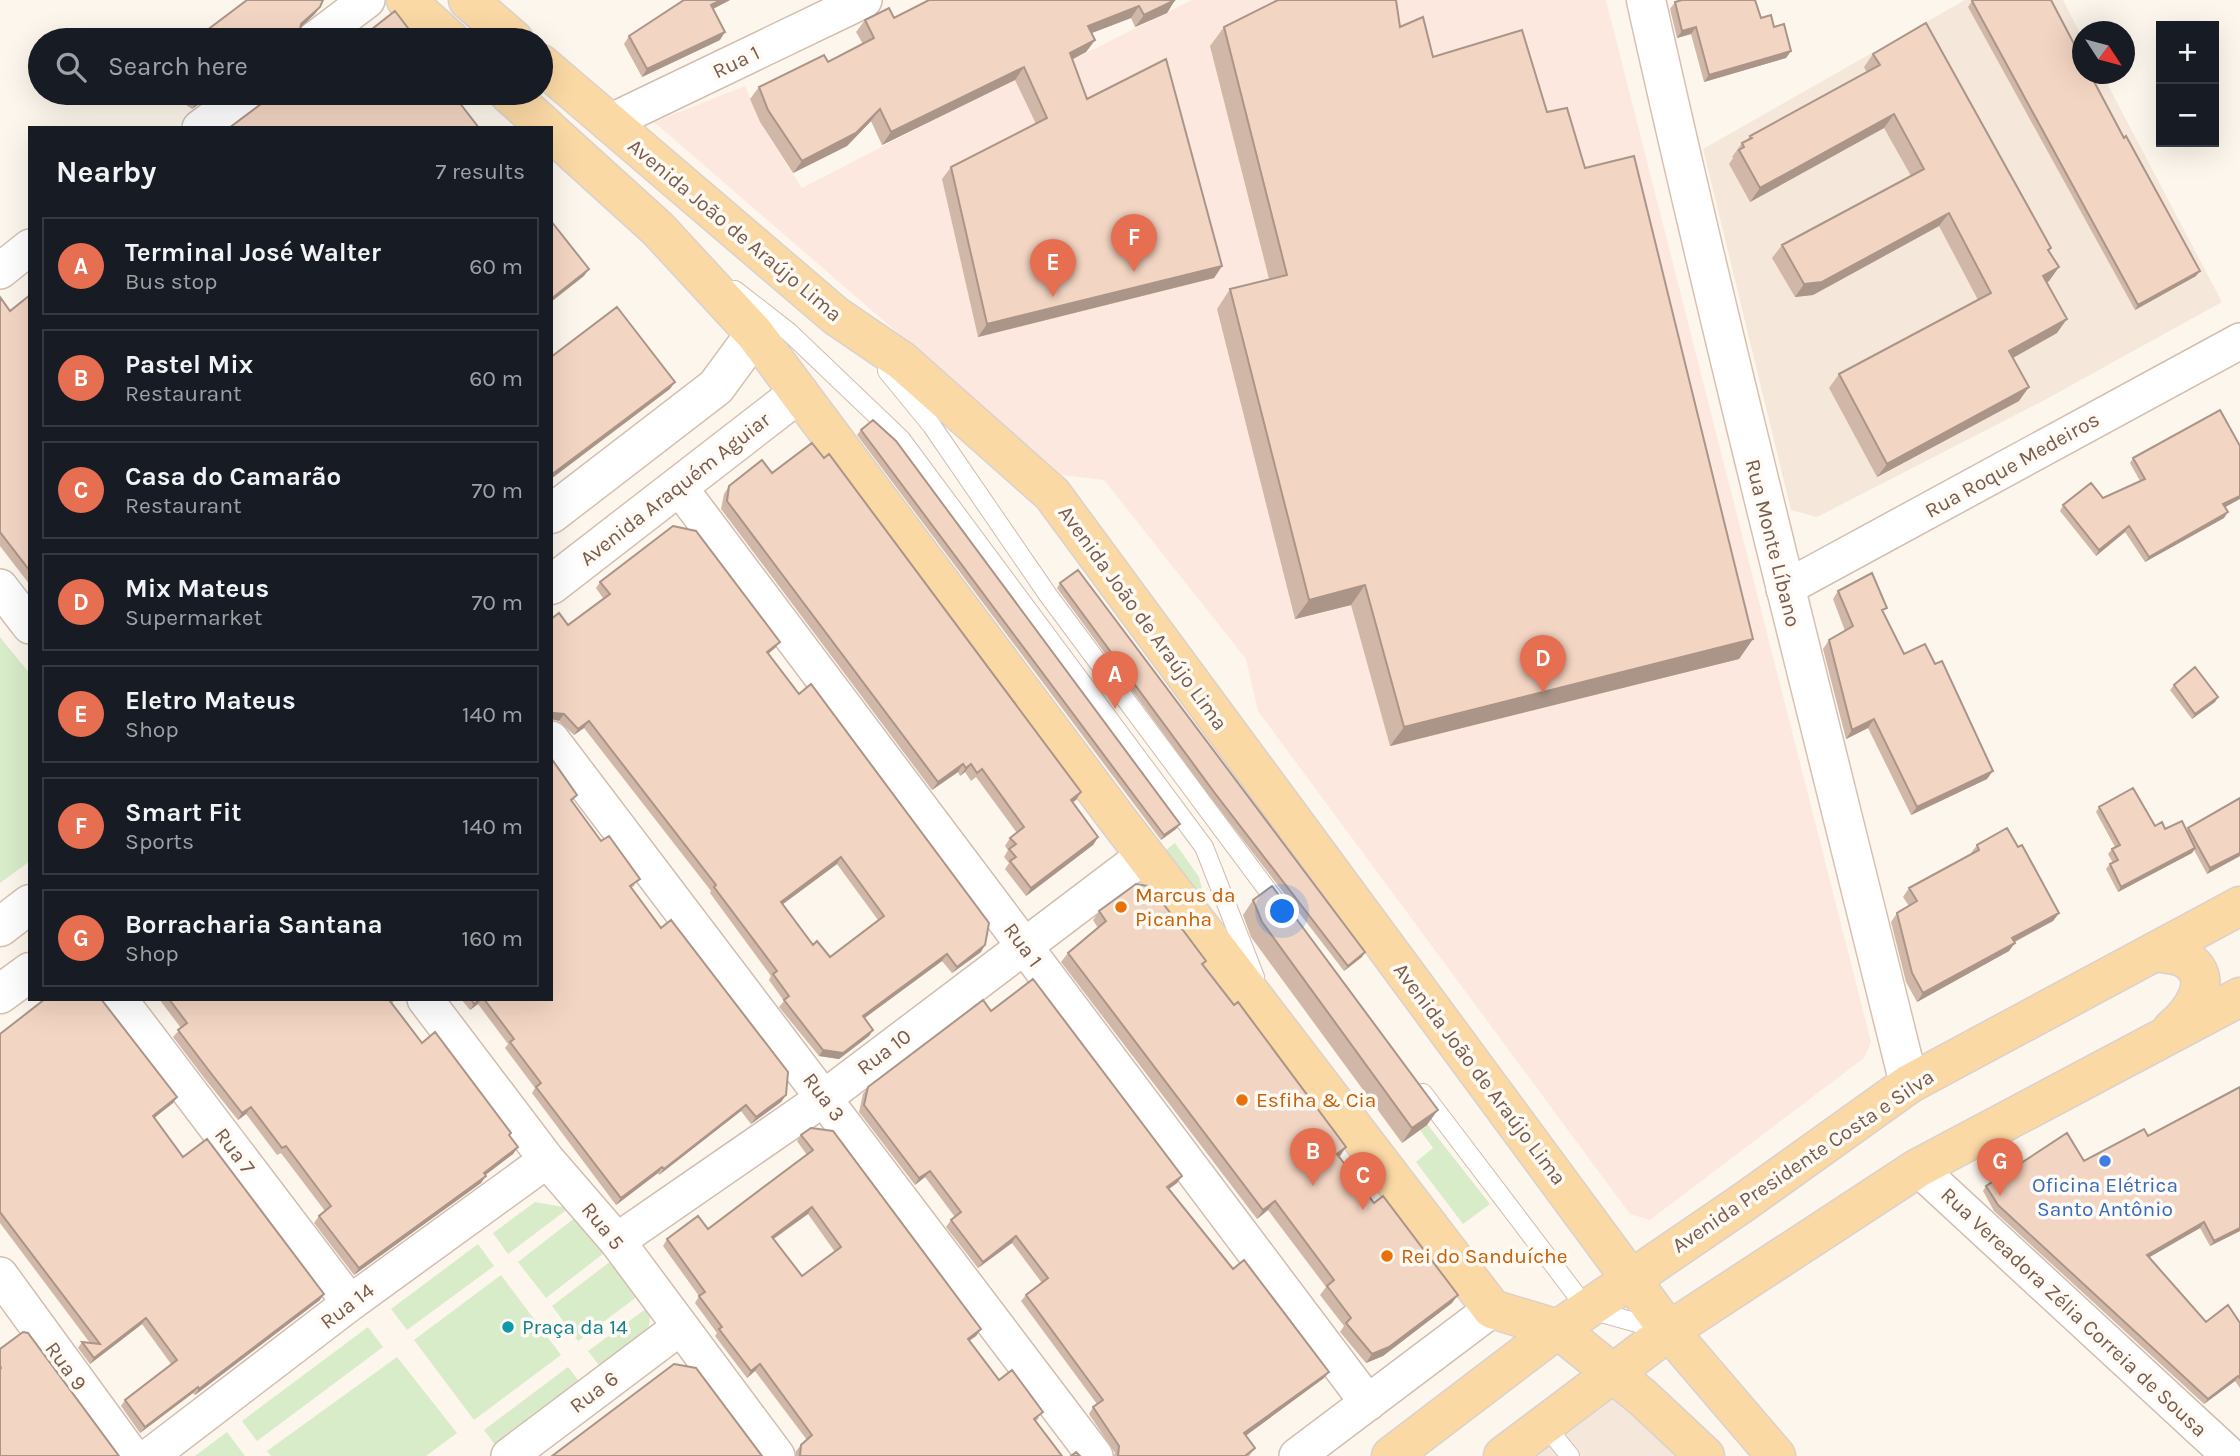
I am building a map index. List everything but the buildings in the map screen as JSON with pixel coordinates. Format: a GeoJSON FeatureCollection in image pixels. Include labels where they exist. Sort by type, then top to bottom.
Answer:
{"type":"FeatureCollection","features":[{"type":"Feature","properties":{"kind":"main road"},"geometry":{"type":"LineString","coordinates":[[405,0],[436,28]]}},
{"type":"Feature","properties":{"kind":"main road"},"geometry":{"type":"LineString","coordinates":[[468,0],[500,28]]}},
{"type":"Feature","properties":{"kind":"main road","name":"Avenida João de Araújo Lima"},"geometry":{"type":"LineString","coordinates":[[553,75],[836,316],[902,360],[1052,494],[1669,1331],[1776,1456]]}},
{"type":"Feature","properties":{"kind":"main road"},"geometry":{"type":"LineString","coordinates":[[521,105],[545,126]]}},
{"type":"Feature","properties":{"kind":"main road"},"geometry":{"type":"LineString","coordinates":[[553,134],[658,229],[755,334],[1144,855],[1492,1309],[1573,1319],[1614,1373],[1705,1456]]}},
{"type":"Feature","properties":{"kind":"main road","name":"Avenida Presidente Costa e Silva"},"geometry":{"type":"LineString","coordinates":[[1391,1456],[1573,1319],[1909,1084],[2240,905]]}},
{"type":"Feature","properties":{"kind":"main road"},"geometry":{"type":"LineString","coordinates":[[2155,952],[2186,958],[2195,967],[2201,988],[2191,1013],[2160,1040]]}},
{"type":"Feature","properties":{"kind":"main road"},"geometry":{"type":"LineString","coordinates":[[1503,1456],[1669,1331],[1918,1168],[2240,997]]}},
{"type":"Feature","properties":{"kind":"street"},"geometry":{"type":"LineString","coordinates":[[330,28],[367,0]]}},
{"type":"Feature","properties":{"kind":"street","name":"Rua 1"},"geometry":{"type":"LineString","coordinates":[[608,123],[864,0]]}},
{"type":"Feature","properties":{"kind":"street","name":"Rua Monte Líbano"},"geometry":{"type":"LineString","coordinates":[[1646,0],[1704,262],[1909,1084]]}},
{"type":"Feature","properties":{"kind":"street"},"geometry":{"type":"LineString","coordinates":[[207,126],[232,105]]}},
{"type":"Feature","properties":{"kind":"street"},"geometry":{"type":"LineString","coordinates":[[0,271],[28,251]]}},
{"type":"Feature","properties":{"kind":"street"},"geometry":{"type":"LineString","coordinates":[[553,512],[716,387],[755,334]]}},
{"type":"Feature","properties":{"kind":"street","name":"Rua Roque Medeiros"},"geometry":{"type":"LineString","coordinates":[[1784,589],[2240,341]]}},
{"type":"Feature","properties":{"kind":"street","name":"Avenida Araquém Aguiar"},"geometry":{"type":"LineString","coordinates":[[553,583],[799,393]]}},
{"type":"Feature","properties":{"kind":"street","name":"Rua 1"},"geometry":{"type":"LineString","coordinates":[[679,487],[1368,1403]]}},
{"type":"Feature","properties":{"kind":"street"},"geometry":{"type":"LineString","coordinates":[[0,587],[28,623]]}},
{"type":"Feature","properties":{"kind":"street","name":"Rua 3"},"geometry":{"type":"LineString","coordinates":[[553,742],[1095,1456]]}},
{"type":"Feature","properties":{"kind":"street","name":"Rua 10"},"geometry":{"type":"LineString","coordinates":[[617,1241],[824,1098],[1144,855]]}},
{"type":"Feature","properties":{"kind":"street"},"geometry":{"type":"LineString","coordinates":[[0,927],[28,906]]}},
{"type":"Feature","properties":{"kind":"street"},"geometry":{"type":"LineString","coordinates":[[0,994],[28,973]]}},
{"type":"Feature","properties":{"kind":"street","name":"Rua 7"},"geometry":{"type":"LineString","coordinates":[[122,1001],[350,1303]]}},
{"type":"Feature","properties":{"kind":"street","name":"Rua 5"},"geometry":{"type":"LineString","coordinates":[[427,1001],[547,1160],[617,1241],[679,1328],[777,1456]]}},
{"type":"Feature","properties":{"kind":"street","name":"Rua 14"},"geometry":{"type":"LineString","coordinates":[[150,1456],[350,1303],[547,1160]]}},
{"type":"Feature","properties":{"kind":"street","name":"Rua Vereadora Zélia Correia de Sousa"},"geometry":{"type":"LineString","coordinates":[[1918,1168],[2230,1456]]}},
{"type":"Feature","properties":{"kind":"street","name":"Rua 9"},"geometry":{"type":"LineString","coordinates":[[6,1297],[132,1456]]}},
{"type":"Feature","properties":{"kind":"street"},"geometry":{"type":"LineString","coordinates":[[1297,1456],[1492,1309]]}},
{"type":"Feature","properties":{"kind":"street","name":"Rua 6"},"geometry":{"type":"LineString","coordinates":[[509,1456],[679,1328]]}},
{"type":"Feature","properties":{"kind":"lane"},"geometry":{"type":"LineString","coordinates":[[658,229],[789,332],[901,439],[1204,847],[1271,1020]]}},
{"type":"Feature","properties":{"kind":"lane"},"geometry":{"type":"LineString","coordinates":[[836,316],[916,405],[1048,595],[1291,922]]}},
{"type":"Feature","properties":{"kind":"lane"},"geometry":{"type":"LineString","coordinates":[[1415,1083],[1573,1319],[1669,1331]]}},
{"type":"Feature","properties":{"kind":"lane"},"geometry":{"type":"LineString","coordinates":[[1545,1425],[1570,1456]]}},
{"type":"Feature","properties":{"kind":"shaded area"},"geometry":{"type":"Polygon","coordinates":[[[1192,0],[1606,0],[1871,1042],[1864,1058],[1650,1220],[1630,1214],[1258,711],[1246,659],[1104,480],[1062,475],[654,122],[745,86],[762,126],[802,188],[976,98],[1057,60],[1060,66],[1192,0]]]}},
{"type":"Feature","properties":{"kind":"shaded area"},"geometry":{"type":"Polygon","coordinates":[[[1965,0],[2063,0],[2074,21],[2072,84],[2107,84],[2222,302],[2041,402],[1817,517],[1791,510],[1703,149],[1965,0]]]}},
{"type":"Feature","properties":{"kind":"shaded area"},"geometry":{"type":"Polygon","coordinates":[[[1614,1373],[1705,1456],[1503,1456],[1614,1373]]]}},
{"type":"Feature","properties":{"kind":"green space"},"geometry":{"type":"Polygon","coordinates":[[[0,637],[28,672],[28,862],[0,883],[0,637]]]}},
{"type":"Feature","properties":{"kind":"green space"},"geometry":{"type":"Polygon","coordinates":[[[1175,843],[1199,877],[1206,905],[1162,853],[1175,843]]]}},
{"type":"Feature","properties":{"kind":"green space"},"geometry":{"type":"Polygon","coordinates":[[[1427,1124],[1490,1204],[1463,1224],[1416,1162],[1433,1148],[1420,1130],[1427,1124]]]}},
{"type":"Feature","properties":{"kind":"green space"},"geometry":{"type":"Polygon","coordinates":[[[535,1202],[569,1208],[508,1254],[493,1233],[535,1202]]]}},
{"type":"Feature","properties":{"kind":"green space"},"geometry":{"type":"Polygon","coordinates":[[[576,1217],[604,1253],[546,1298],[518,1262],[576,1217]]]}},
{"type":"Feature","properties":{"kind":"green space"},"geometry":{"type":"Polygon","coordinates":[[[478,1244],[494,1266],[407,1330],[391,1309],[478,1244]]]}},
{"type":"Feature","properties":{"kind":"green space"},"geometry":{"type":"Polygon","coordinates":[[[611,1261],[638,1296],[578,1341],[552,1306],[611,1261]]]}},
{"type":"Feature","properties":{"kind":"green space"},"geometry":{"type":"Polygon","coordinates":[[[501,1275],[561,1355],[474,1420],[414,1340],[501,1275]]]}},
{"type":"Feature","properties":{"kind":"green space"},"geometry":{"type":"Polygon","coordinates":[[[647,1308],[651,1312],[646,1342],[605,1373],[588,1351],[647,1308]]]}},
{"type":"Feature","properties":{"kind":"green space"},"geometry":{"type":"Polygon","coordinates":[[[368,1327],[383,1347],[257,1441],[242,1421],[368,1327]]]}},
{"type":"Feature","properties":{"kind":"green space"},"geometry":{"type":"Polygon","coordinates":[[[397,1357],[457,1433],[426,1456],[271,1456],[267,1451],[397,1357]]]}},
{"type":"Feature","properties":{"kind":"green space"},"geometry":{"type":"Polygon","coordinates":[[[568,1367],[585,1389],[501,1453],[484,1430],[568,1367]]]}},
{"type":"Feature","properties":{"kind":"green space"},"geometry":{"type":"Polygon","coordinates":[[[227,1432],[245,1456],[195,1456],[227,1432]]]}},
{"type":"Feature","properties":{"kind":"place","name":"Smart Fit"},"geometry":{"type":"Point","coordinates":[1134,272]}},
{"type":"Feature","properties":{"kind":"place","name":"Eletro Mateus"},"geometry":{"type":"Point","coordinates":[1053,297]}},
{"type":"Feature","properties":{"kind":"place","name":"Mix Mateus"},"geometry":{"type":"Point","coordinates":[1543,693]}},
{"type":"Feature","properties":{"kind":"place","name":"Terminal José Walter"},"geometry":{"type":"Point","coordinates":[1115,709]}},
{"type":"Feature","properties":{"kind":"place","name":"Marcus da Picanha"},"geometry":{"type":"Point","coordinates":[1121,907]}},
{"type":"Feature","properties":{"kind":"place","name":"Esfiha & Cia"},"geometry":{"type":"Point","coordinates":[1242,1100]}},
{"type":"Feature","properties":{"kind":"place","name":"Oficina Elétrica Santo Antônio"},"geometry":{"type":"Point","coordinates":[2105,1161]}},
{"type":"Feature","properties":{"kind":"place","name":"Pastel Mix"},"geometry":{"type":"Point","coordinates":[1313,1186]}},
{"type":"Feature","properties":{"kind":"place","name":"Borracharia Santana"},"geometry":{"type":"Point","coordinates":[2000,1196]}},
{"type":"Feature","properties":{"kind":"place","name":"Casa do Camarão"},"geometry":{"type":"Point","coordinates":[1363,1210]}},
{"type":"Feature","properties":{"kind":"place","name":"Rei do Sanduíche"},"geometry":{"type":"Point","coordinates":[1387,1256]}},
{"type":"Feature","properties":{"kind":"place","name":"Praça da 14"},"geometry":{"type":"Point","coordinates":[508,1327]}}]}
